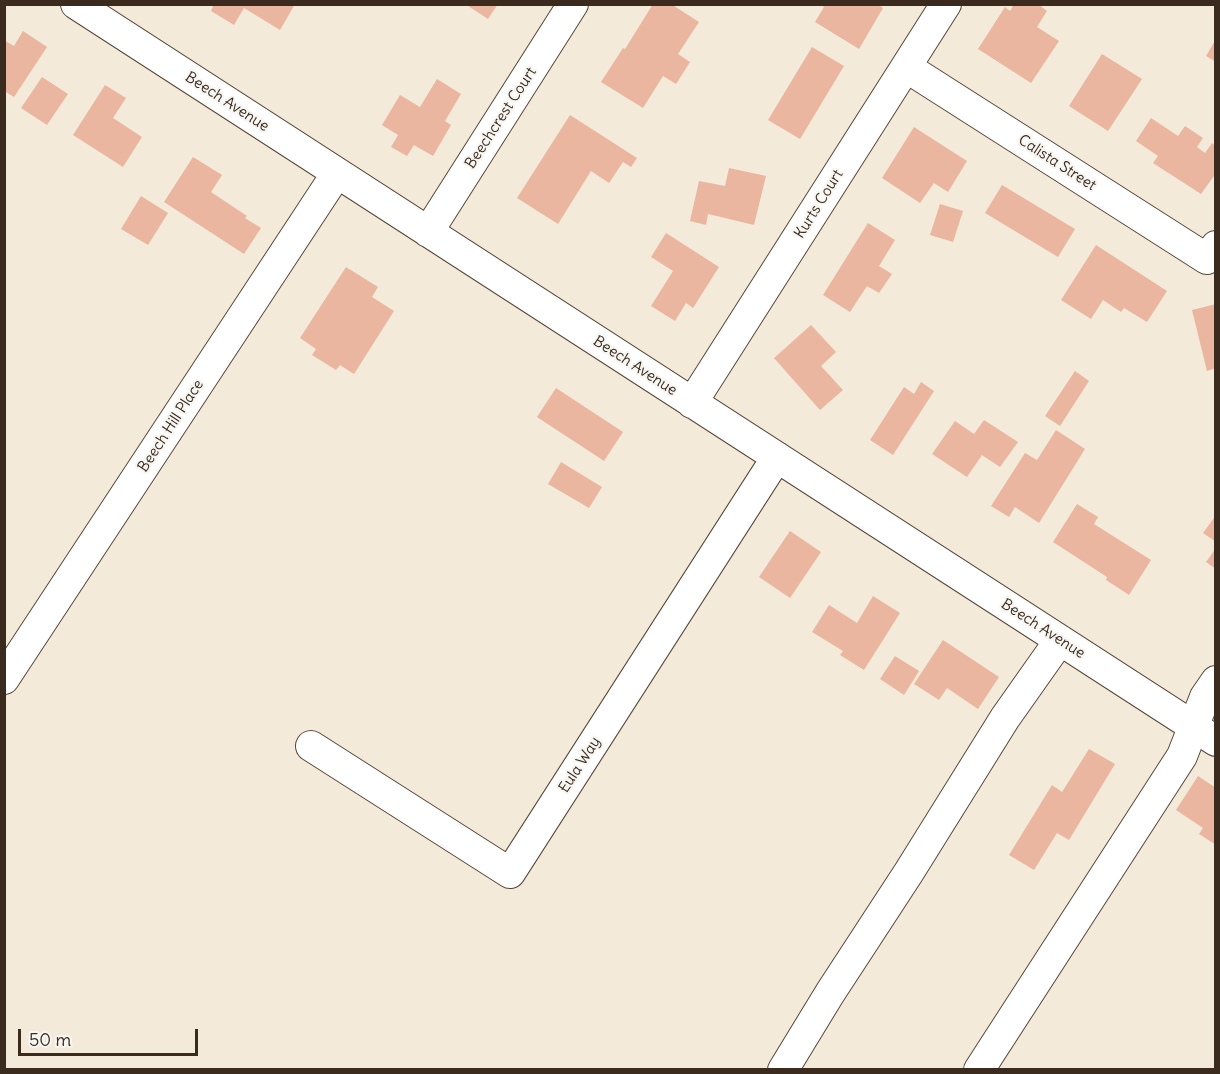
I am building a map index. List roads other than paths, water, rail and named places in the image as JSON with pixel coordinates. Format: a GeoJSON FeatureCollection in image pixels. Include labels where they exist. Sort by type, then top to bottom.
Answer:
{"type":"FeatureCollection","features":[{"type":"Feature","properties":{"kind":"street","name":"Beech Avenue"},"geometry":{"type":"LineString","coordinates":[[76,4],[1205,734]]}},
{"type":"Feature","properties":{"kind":"street","name":"Beechcrest Court"},"geometry":{"type":"LineString","coordinates":[[428,232],[573,4]]}},
{"type":"Feature","properties":{"kind":"street","name":"Kurts Court"},"geometry":{"type":"LineString","coordinates":[[692,403],[946,4]]}},
{"type":"Feature","properties":{"kind":"street","name":"Calista Street"},"geometry":{"type":"LineString","coordinates":[[906,67],[1211,252]]}},
{"type":"Feature","properties":{"kind":"street","name":"Beech Hill Place"},"geometry":{"type":"LineString","coordinates":[[4,679],[337,173]]}},
{"type":"Feature","properties":{"kind":"street","name":"Eula Way"},"geometry":{"type":"LineString","coordinates":[[311,746],[510,873],[777,457]]}},
{"type":"Feature","properties":{"kind":"street"},"geometry":{"type":"LineString","coordinates":[[783,1070],[1005,718],[1060,640]]}},
{"type":"Feature","properties":{"kind":"street"},"geometry":{"type":"LineString","coordinates":[[980,1070],[1182,756],[1205,734],[1205,697],[1215,681]]}}]}
